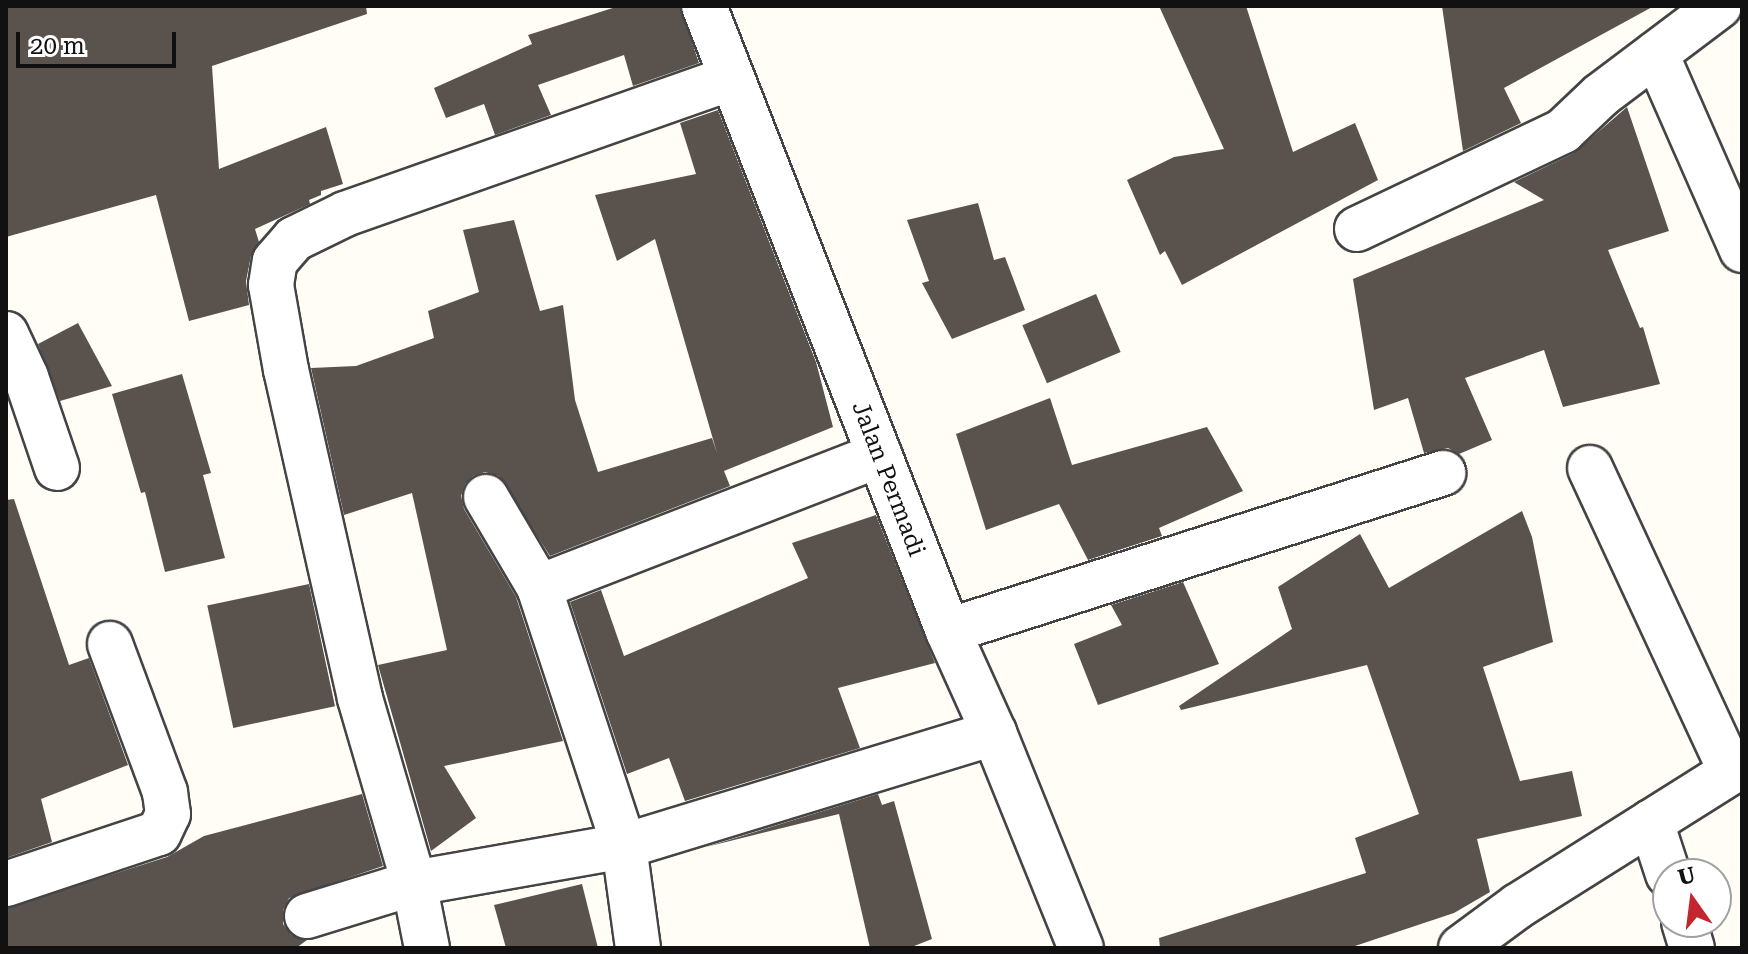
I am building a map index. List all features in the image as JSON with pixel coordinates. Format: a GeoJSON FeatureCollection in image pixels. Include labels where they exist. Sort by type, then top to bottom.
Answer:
{"type":"FeatureCollection","features":[{"type":"Feature","properties":{"kind":"street","name":"Jalan Permadi"},"geometry":{"type":"LineString","coordinates":[[704,6],[948,631],[994,733],[1081,948]]}},
{"type":"Feature","properties":{"kind":"street"},"geometry":{"type":"LineString","coordinates":[[1357,229],[1563,131],[1719,6]]}},
{"type":"Feature","properties":{"kind":"street"},"geometry":{"type":"LineString","coordinates":[[1656,54],[1742,250]]}},
{"type":"Feature","properties":{"kind":"street"},"geometry":{"type":"LineString","coordinates":[[427,948],[414,883],[360,698],[286,370],[271,285],[275,261],[294,239],[345,214],[732,78]]}},
{"type":"Feature","properties":{"kind":"street"},"geometry":{"type":"LineString","coordinates":[[6,334],[26,377],[57,468]]}},
{"type":"Feature","properties":{"kind":"street"},"geometry":{"type":"LineString","coordinates":[[539,587],[879,455]]}},
{"type":"Feature","properties":{"kind":"street"},"geometry":{"type":"LineString","coordinates":[[1461,948],[1518,906],[1736,769],[1590,468]]}},
{"type":"Feature","properties":{"kind":"street"},"geometry":{"type":"LineString","coordinates":[[948,631],[1443,473]]}},
{"type":"Feature","properties":{"kind":"street"},"geometry":{"type":"LineString","coordinates":[[486,497],[539,587],[624,846],[638,948]]}},
{"type":"Feature","properties":{"kind":"street"},"geometry":{"type":"LineString","coordinates":[[6,884],[159,833],[168,814],[165,792],[110,644]]}},
{"type":"Feature","properties":{"kind":"street"},"geometry":{"type":"LineString","coordinates":[[307,916],[414,883],[624,846],[994,733]]}},
{"type":"Feature","properties":{"kind":"street"},"geometry":{"type":"LineString","coordinates":[[1651,822],[1663,858]]}},
{"type":"Feature","properties":{"kind":"building"},"geometry":{"type":"Polygon","coordinates":[[[6,6],[366,6],[367,14],[212,66],[219,169],[326,127],[343,184],[321,191],[321,195],[309,200],[310,204],[255,229],[259,242],[251,256],[246,281],[249,305],[189,321],[156,195],[6,237],[6,6]]]}},
{"type":"Feature","properties":{"kind":"building"},"geometry":{"type":"Polygon","coordinates":[[[619,6],[680,6],[699,63],[633,86],[624,55],[538,85],[551,115],[495,135],[484,104],[446,118],[434,88],[532,44],[528,35],[619,6]]]}},
{"type":"Feature","properties":{"kind":"building"},"geometry":{"type":"Polygon","coordinates":[[[1159,6],[1246,6],[1293,152],[1355,123],[1378,180],[1182,285],[1165,251],[1160,255],[1127,180],[1174,157],[1224,149],[1159,6]]]}},
{"type":"Feature","properties":{"kind":"building"},"geometry":{"type":"Polygon","coordinates":[[[1442,6],[1654,6],[1504,88],[1521,123],[1463,151],[1442,6]]]}},
{"type":"Feature","properties":{"kind":"building"},"geometry":{"type":"Polygon","coordinates":[[[1627,107],[1669,231],[1608,250],[1640,328],[1643,327],[1660,384],[1563,407],[1544,350],[1465,378],[1492,440],[1459,454],[1448,448],[1424,453],[1408,398],[1374,410],[1353,279],[1544,200],[1514,182],[1574,153],[1627,107]]]}},
{"type":"Feature","properties":{"kind":"building"},"geometry":{"type":"Polygon","coordinates":[[[718,110],[816,362],[833,427],[724,471],[730,486],[550,556],[499,476],[485,472],[473,476],[465,484],[461,496],[464,509],[516,597],[563,741],[444,766],[476,818],[431,851],[378,665],[447,650],[412,493],[344,515],[311,368],[356,366],[434,338],[428,311],[479,292],[463,230],[514,220],[540,311],[563,305],[575,400],[598,472],[712,438],[717,453],[655,239],[617,261],[595,195],[696,174],[680,123],[718,110]]]}},
{"type":"Feature","properties":{"kind":"building"},"geometry":{"type":"Polygon","coordinates":[[[978,203],[994,260],[1005,257],[1025,310],[952,339],[922,283],[929,281],[907,220],[978,203]]]}},
{"type":"Feature","properties":{"kind":"building"},"geometry":{"type":"Polygon","coordinates":[[[1096,294],[1121,352],[1047,383],[1022,325],[1096,294]]]}},
{"type":"Feature","properties":{"kind":"building"},"geometry":{"type":"Polygon","coordinates":[[[78,323],[112,386],[60,401],[38,344],[78,323]]]}},
{"type":"Feature","properties":{"kind":"building"},"geometry":{"type":"Polygon","coordinates":[[[182,374],[211,473],[203,475],[225,558],[165,572],[145,492],[141,493],[112,394],[182,374]]]}},
{"type":"Feature","properties":{"kind":"building"},"geometry":{"type":"Polygon","coordinates":[[[1050,398],[1072,465],[1207,427],[1243,491],[1159,528],[1162,536],[1088,560],[1059,504],[986,530],[956,434],[1050,398]]]}},
{"type":"Feature","properties":{"kind":"building"},"geometry":{"type":"Polygon","coordinates":[[[14,499],[69,665],[89,658],[128,765],[41,799],[52,842],[6,858],[6,500],[14,499]]]}},
{"type":"Feature","properties":{"kind":"building"},"geometry":{"type":"Polygon","coordinates":[[[1522,511],[1532,537],[1553,642],[1483,667],[1520,781],[1572,771],[1582,816],[1477,839],[1490,892],[1454,913],[1349,948],[1160,948],[1159,938],[1366,873],[1355,838],[1419,814],[1367,665],[1181,710],[1179,706],[1292,629],[1278,587],[1360,534],[1389,588],[1522,511]]]}},
{"type":"Feature","properties":{"kind":"building"},"geometry":{"type":"Polygon","coordinates":[[[876,515],[935,663],[838,688],[860,748],[685,801],[669,758],[627,774],[570,602],[601,590],[624,656],[808,578],[792,543],[876,515]]]}},
{"type":"Feature","properties":{"kind":"building"},"geometry":{"type":"Polygon","coordinates":[[[1183,582],[1219,664],[1098,705],[1074,644],[1122,625],[1111,605],[1183,582]]]}},
{"type":"Feature","properties":{"kind":"building"},"geometry":{"type":"Polygon","coordinates":[[[309,584],[335,706],[233,728],[207,606],[309,584]]]}},
{"type":"Feature","properties":{"kind":"building"},"geometry":{"type":"Polygon","coordinates":[[[362,794],[383,866],[289,898],[283,910],[283,924],[291,935],[307,940],[296,948],[6,948],[6,908],[167,857],[204,836],[362,794]]]}},
{"type":"Feature","properties":{"kind":"building"},"geometry":{"type":"Polygon","coordinates":[[[878,794],[882,805],[894,801],[932,939],[909,948],[870,948],[839,814],[706,847],[878,794]]]}},
{"type":"Feature","properties":{"kind":"building"},"geometry":{"type":"Polygon","coordinates":[[[582,884],[598,948],[506,948],[494,905],[582,884]]]}}]}
